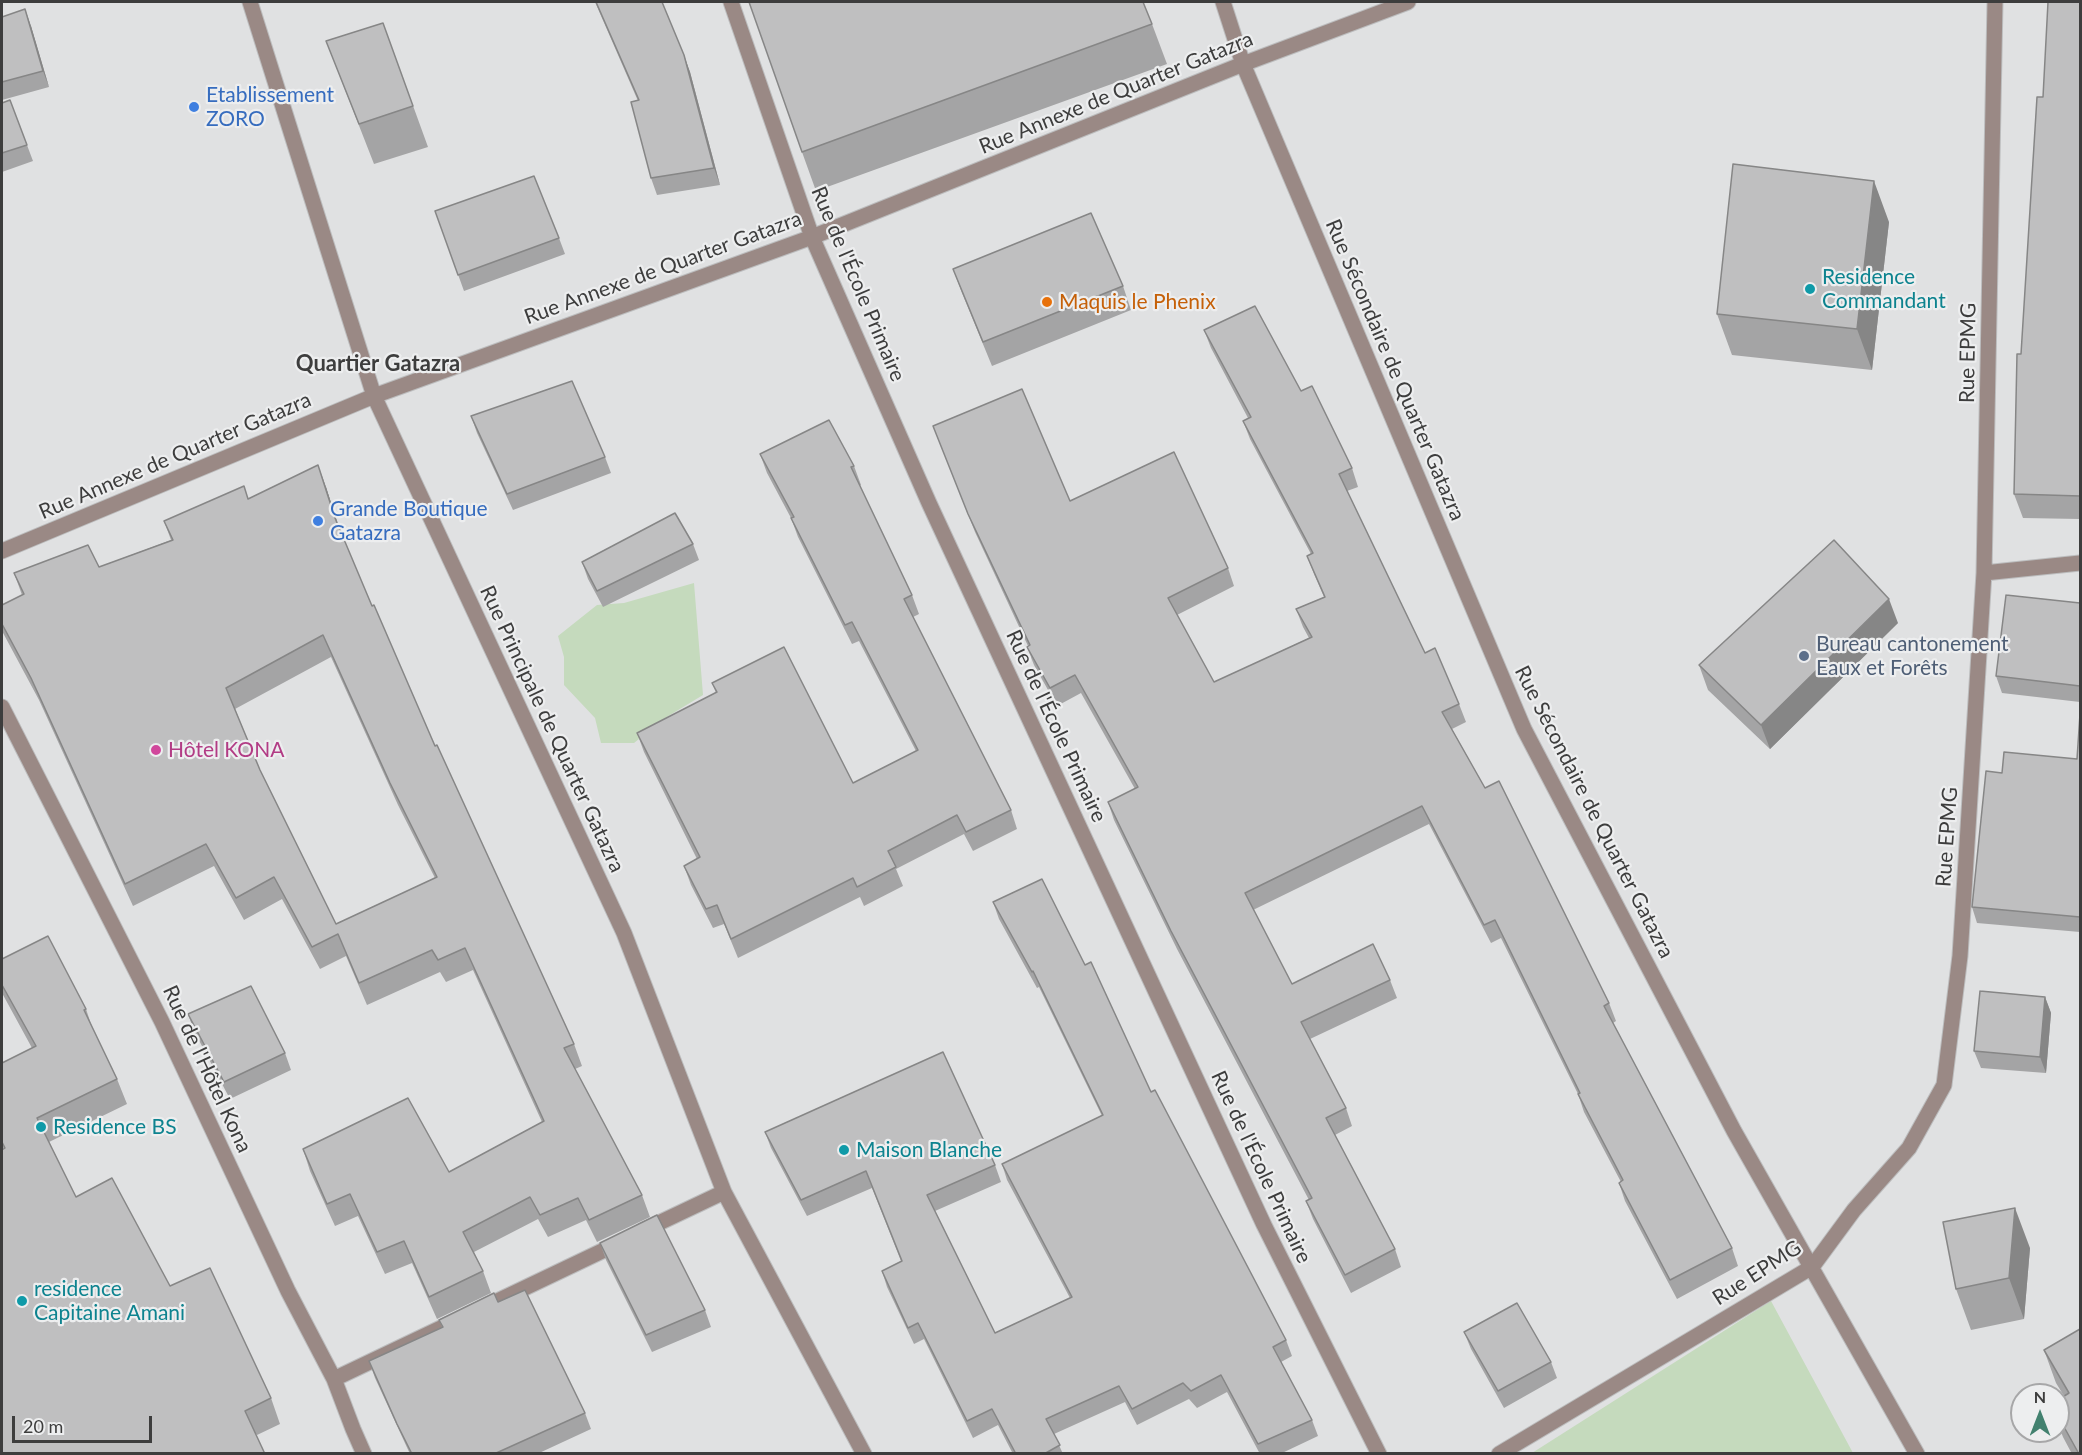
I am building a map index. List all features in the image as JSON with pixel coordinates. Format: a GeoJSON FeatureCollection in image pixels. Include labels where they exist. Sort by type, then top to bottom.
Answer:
{"type":"FeatureCollection","features":[{"type":"Feature","properties":{"kind":"street","name":"Rue Principale de Quarter Gatazra"},"geometry":{"type":"LineString","coordinates":[[250,2],[374,396],[624,933],[724,1192],[864,1454]]}},
{"type":"Feature","properties":{"kind":"street","name":"Rue de l'École Primaire"},"geometry":{"type":"LineString","coordinates":[[731,2],[812,237],[929,503],[1264,1226],[1379,1454]]}},
{"type":"Feature","properties":{"kind":"street","name":"Rue Sécondaire de Quarter Gatazra"},"geometry":{"type":"LineString","coordinates":[[1223,2],[1243,64],[1524,729],[1734,1131],[1917,1454]]}},
{"type":"Feature","properties":{"kind":"street","name":"Rue Annexe de Quarter Gatazra"},"geometry":{"type":"LineString","coordinates":[[2,551],[374,396],[812,237],[1243,64],[1408,2]]}},
{"type":"Feature","properties":{"kind":"street","name":"Rue EPMG"},"geometry":{"type":"LineString","coordinates":[[1499,1454],[1812,1267],[1854,1210],[1909,1148],[1944,1085],[1960,956],[1984,573],[1995,2]]}},
{"type":"Feature","properties":{"kind":"street"},"geometry":{"type":"LineString","coordinates":[[1984,573],[2080,563]]}},
{"type":"Feature","properties":{"kind":"street","name":"Rue de l'Hôtel Kona"},"geometry":{"type":"LineString","coordinates":[[2,707],[162,1022],[288,1291],[334,1378],[364,1454]]}},
{"type":"Feature","properties":{"kind":"street"},"geometry":{"type":"LineString","coordinates":[[334,1378],[724,1192]]}},
{"type":"Feature","properties":{"kind":"green space"},"geometry":{"type":"Polygon","coordinates":[[[694,583],[703,695],[665,718],[634,743],[601,743],[595,718],[564,685],[564,657],[558,636],[597,605],[624,603],[694,583]]]}},
{"type":"Feature","properties":{"kind":"green space"},"geometry":{"type":"Polygon","coordinates":[[[1771,1301],[1853,1453],[1532,1453],[1771,1301]]]}},
{"type":"Feature","properties":{"kind":"building"},"geometry":{"type":"Polygon","coordinates":[[[596,2],[662,2],[684,55],[714,168],[651,178],[631,102],[639,100],[596,2]]]}},
{"type":"Feature","properties":{"kind":"building"},"geometry":{"type":"Polygon","coordinates":[[[749,2],[1143,2],[1152,24],[802,152],[749,2]]]}},
{"type":"Feature","properties":{"kind":"building"},"geometry":{"type":"Polygon","coordinates":[[[2048,2],[2080,2],[2080,496],[2014,494],[2017,354],[2021,354],[2037,97],[2043,97],[2048,2]]]}},
{"type":"Feature","properties":{"kind":"building"},"geometry":{"type":"Polygon","coordinates":[[[25,9],[43,71],[2,82],[2,17],[25,9]]]}},
{"type":"Feature","properties":{"kind":"building"},"geometry":{"type":"Polygon","coordinates":[[[383,23],[413,106],[359,124],[326,41],[383,23]]]}},
{"type":"Feature","properties":{"kind":"building"},"geometry":{"type":"Polygon","coordinates":[[[10,100],[27,145],[2,153],[2,103],[10,100]]]}},
{"type":"Feature","properties":{"kind":"building","name":"Residence Commandant"},"geometry":{"type":"Polygon","coordinates":[[[1733,164],[1874,181],[1857,329],[1717,314],[1733,164]]]}},
{"type":"Feature","properties":{"kind":"building"},"geometry":{"type":"Polygon","coordinates":[[[534,176],[559,238],[458,275],[435,211],[534,176]]]}},
{"type":"Feature","properties":{"kind":"building","name":"Maquis le Phenix"},"geometry":{"type":"Polygon","coordinates":[[[1091,213],[1123,286],[983,342],[953,269],[1091,213]]]}},
{"type":"Feature","properties":{"kind":"building"},"geometry":{"type":"Polygon","coordinates":[[[1255,306],[1301,391],[1312,386],[1352,468],[1339,474],[1425,653],[1435,648],[1459,704],[1442,712],[1485,788],[1499,781],[1609,1003],[1604,1006],[1732,1248],[1670,1280],[1619,1183],[1623,1180],[1578,1094],[1580,1093],[1495,920],[1484,925],[1422,806],[1245,893],[1292,984],[1373,944],[1390,980],[1301,1022],[1346,1108],[1326,1118],[1395,1249],[1345,1275],[1306,1201],[1312,1198],[1171,931],[1108,802],[1138,787],[1075,675],[1050,688],[1027,647],[1030,645],[968,514],[933,426],[1022,389],[1070,501],[1174,452],[1228,568],[1168,598],[1214,682],[1312,637],[1296,609],[1325,597],[1307,556],[1313,553],[1243,421],[1251,417],[1204,330],[1255,306]]]}},
{"type":"Feature","properties":{"kind":"building"},"geometry":{"type":"Polygon","coordinates":[[[572,381],[605,457],[507,494],[471,416],[572,381]]]}},
{"type":"Feature","properties":{"kind":"building"},"geometry":{"type":"Polygon","coordinates":[[[829,420],[854,466],[851,467],[912,595],[904,599],[1011,810],[966,832],[957,815],[888,851],[896,867],[857,887],[853,878],[731,939],[717,905],[706,909],[684,866],[700,857],[637,733],[717,692],[712,683],[784,647],[853,783],[918,750],[852,622],[845,625],[791,518],[794,517],[760,454],[829,420]]]}},
{"type":"Feature","properties":{"kind":"building"},"geometry":{"type":"Polygon","coordinates":[[[318,465],[335,518],[372,606],[374,605],[435,746],[437,745],[574,1044],[564,1048],[642,1195],[589,1220],[578,1198],[540,1215],[530,1197],[463,1232],[483,1271],[429,1297],[404,1241],[377,1252],[350,1194],[327,1204],[303,1149],[408,1098],[449,1172],[544,1121],[465,948],[438,960],[432,950],[359,983],[338,934],[312,947],[274,877],[236,898],[206,844],[125,884],[31,678],[2,624],[2,605],[24,594],[14,573],[88,545],[99,567],[173,540],[164,521],[244,486],[248,499],[318,465]],[[323,635],[226,688],[260,770],[336,924],[437,877],[390,783],[323,635]]]}},
{"type":"Feature","properties":{"kind":"building"},"geometry":{"type":"Polygon","coordinates":[[[675,513],[693,544],[597,591],[582,562],[675,513]]]}},
{"type":"Feature","properties":{"kind":"building","name":"Bureau cantonement Eaux et Forêts"},"geometry":{"type":"Polygon","coordinates":[[[1834,540],[1889,599],[1761,725],[1699,665],[1834,540]]]}},
{"type":"Feature","properties":{"kind":"building"},"geometry":{"type":"Polygon","coordinates":[[[2006,595],[2080,603],[2080,686],[1996,676],[2006,595]]]}},
{"type":"Feature","properties":{"kind":"building"},"geometry":{"type":"Polygon","coordinates":[[[2080,714],[2080,917],[1972,907],[1986,771],[2002,773],[2004,752],[2077,759],[2080,714]]]}},
{"type":"Feature","properties":{"kind":"building"},"geometry":{"type":"Polygon","coordinates":[[[1042,879],[1085,965],[1091,962],[1151,1092],[1155,1090],[1286,1340],[1273,1347],[1312,1420],[1258,1444],[1221,1375],[1191,1391],[1183,1383],[1132,1409],[1119,1386],[1046,1419],[1060,1445],[1044,1454],[1016,1454],[992,1409],[967,1421],[918,1323],[908,1328],[882,1271],[902,1261],[866,1171],[801,1200],[765,1132],[943,1052],[995,1165],[927,1195],[995,1333],[1072,1297],[1002,1164],[1103,1115],[1033,971],[993,902],[1042,879]]]}},
{"type":"Feature","properties":{"kind":"building"},"geometry":{"type":"Polygon","coordinates":[[[48,936],[86,1009],[84,1010],[117,1079],[37,1118],[76,1197],[112,1178],[170,1286],[210,1268],[271,1398],[245,1411],[265,1454],[2,1454],[2,1150],[5,1148],[2,1142],[2,1063],[36,1046],[2,985],[2,959],[48,936]]]}},
{"type":"Feature","properties":{"kind":"building"},"geometry":{"type":"Polygon","coordinates":[[[251,986],[285,1053],[224,1082],[188,1014],[251,986]]]}},
{"type":"Feature","properties":{"kind":"building"},"geometry":{"type":"Polygon","coordinates":[[[1980,991],[2045,997],[2040,1057],[1974,1051],[1980,991]]]}},
{"type":"Feature","properties":{"kind":"building"},"geometry":{"type":"Polygon","coordinates":[[[2015,1208],[2009,1278],[1956,1289],[1943,1222],[2015,1208]]]}},
{"type":"Feature","properties":{"kind":"building"},"geometry":{"type":"Polygon","coordinates":[[[657,1215],[705,1310],[646,1335],[600,1243],[657,1215]]]}},
{"type":"Feature","properties":{"kind":"building"},"geometry":{"type":"Polygon","coordinates":[[[525,1290],[585,1413],[494,1454],[412,1454],[369,1361],[443,1327],[439,1320],[494,1293],[498,1302],[525,1290]]]}},
{"type":"Feature","properties":{"kind":"building"},"geometry":{"type":"Polygon","coordinates":[[[1517,1303],[1551,1362],[1498,1391],[1464,1332],[1517,1303]]]}},
{"type":"Feature","properties":{"kind":"building"},"geometry":{"type":"Polygon","coordinates":[[[2080,1329],[2080,1454],[2070,1438],[2070,1383],[2063,1383],[2044,1350],[2080,1329]]]}},
{"type":"Feature","properties":{"kind":"place","name":"Etablissement ZORO"},"geometry":{"type":"Point","coordinates":[194,107]}},
{"type":"Feature","properties":{"kind":"place","name":"Residence Commandant"},"geometry":{"type":"Point","coordinates":[1810,289]}},
{"type":"Feature","properties":{"kind":"place","name":"Maquis le Phenix"},"geometry":{"type":"Point","coordinates":[1047,302]}},
{"type":"Feature","properties":{"kind":"place","name":"Grande Boutique Gatazra"},"geometry":{"type":"Point","coordinates":[318,521]}},
{"type":"Feature","properties":{"kind":"place","name":"Bureau cantonement Eaux et Forêts"},"geometry":{"type":"Point","coordinates":[1804,656]}},
{"type":"Feature","properties":{"kind":"place","name":"Hôtel KONA"},"geometry":{"type":"Point","coordinates":[156,750]}},
{"type":"Feature","properties":{"kind":"place","name":"Residence BS"},"geometry":{"type":"Point","coordinates":[41,1127]}},
{"type":"Feature","properties":{"kind":"place","name":"Maison Blanche"},"geometry":{"type":"Point","coordinates":[844,1150]}},
{"type":"Feature","properties":{"kind":"place","name":"residence Capitaine Amani"},"geometry":{"type":"Point","coordinates":[22,1301]}},
{"type":"Feature","properties":{"kind":"district","name":"Quartier Gatazra"},"geometry":{"type":"Point","coordinates":[378,364]}}]}
